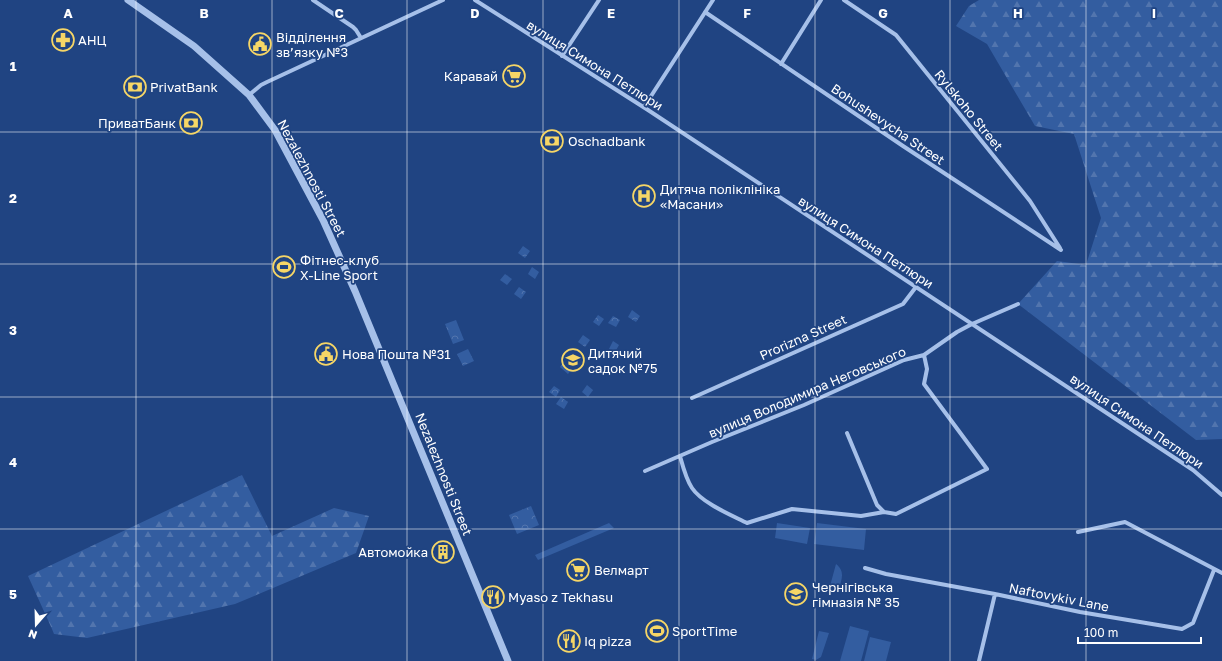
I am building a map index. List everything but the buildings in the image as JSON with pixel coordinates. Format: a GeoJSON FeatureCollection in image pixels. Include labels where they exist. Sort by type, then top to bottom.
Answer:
{"type":"FeatureCollection","features":[{"type":"Feature","properties":{"kind":"street","name":"Nezalezhnosti Street"},"geometry":{"type":"LineString","coordinates":[[128,0],[194,46],[249,95],[275,130],[323,220],[355,291],[508,661]]}},
{"type":"Feature","properties":{"kind":"street"},"geometry":{"type":"LineString","coordinates":[[313,0],[356,30],[361,38]]}},
{"type":"Feature","properties":{"kind":"street"},"geometry":{"type":"LineString","coordinates":[[249,95],[261,85],[443,0]]}},
{"type":"Feature","properties":{"kind":"street","name":"вулиця Симона Петлюри"},"geometry":{"type":"LineString","coordinates":[[475,0],[644,107],[1193,470],[1222,495]]}},
{"type":"Feature","properties":{"kind":"street"},"geometry":{"type":"LineString","coordinates":[[562,56],[599,0]]}},
{"type":"Feature","properties":{"kind":"street"},"geometry":{"type":"LineString","coordinates":[[644,107],[713,0]]}},
{"type":"Feature","properties":{"kind":"street"},"geometry":{"type":"LineString","coordinates":[[781,64],[821,0]]}},
{"type":"Feature","properties":{"kind":"street","name":"Rylskoho Street"},"geometry":{"type":"LineString","coordinates":[[844,0],[896,34],[1030,201],[1061,250]]}},
{"type":"Feature","properties":{"kind":"street","name":"Bohushevycha Street"},"geometry":{"type":"LineString","coordinates":[[705,12],[903,146],[1061,250]]}},
{"type":"Feature","properties":{"kind":"street","name":"Prorizna Street"},"geometry":{"type":"LineString","coordinates":[[692,398],[903,304],[916,287]]}},
{"type":"Feature","properties":{"kind":"street","name":"вулиця Володимира Неговського"},"geometry":{"type":"LineString","coordinates":[[645,471],[804,405],[904,360],[924,355],[957,332],[1018,304]]}},
{"type":"Feature","properties":{"kind":"street"},"geometry":{"type":"LineString","coordinates":[[680,456],[688,481],[693,489],[721,510],[747,522],[792,509],[861,516],[884,512],[896,514],[987,469],[924,384],[927,369],[924,355]]}},
{"type":"Feature","properties":{"kind":"street"},"geometry":{"type":"LineString","coordinates":[[847,433],[877,505],[884,512]]}},
{"type":"Feature","properties":{"kind":"street"},"geometry":{"type":"LineString","coordinates":[[1078,532],[1125,522],[1222,573]]}},
{"type":"Feature","properties":{"kind":"street","name":"Naftovykiv Lane"},"geometry":{"type":"LineString","coordinates":[[865,568],[886,574],[995,594],[1080,612],[1182,629],[1193,623],[1214,570]]}},
{"type":"Feature","properties":{"kind":"street"},"geometry":{"type":"LineString","coordinates":[[979,661],[995,594]]}},
{"type":"Feature","properties":{"kind":"green space"},"geometry":{"type":"Polygon","coordinates":[[[979,0],[1222,0],[1222,439],[1196,440],[1018,304],[1057,261],[1086,265],[1101,218],[1074,134],[1035,126],[987,44],[956,26],[969,6],[979,0]]]}},
{"type":"Feature","properties":{"kind":"green space"},"geometry":{"type":"Polygon","coordinates":[[[523,246],[530,251],[525,258],[518,253],[523,246]]]}},
{"type":"Feature","properties":{"kind":"green space"},"geometry":{"type":"Polygon","coordinates":[[[532,267],[539,272],[535,279],[528,274],[532,267]]]}},
{"type":"Feature","properties":{"kind":"green space"},"geometry":{"type":"Polygon","coordinates":[[[505,274],[512,279],[507,285],[500,280],[505,274]]]}},
{"type":"Feature","properties":{"kind":"green space"},"geometry":{"type":"Polygon","coordinates":[[[519,287],[526,292],[521,299],[514,294],[519,287]]]}},
{"type":"Feature","properties":{"kind":"green space"},"geometry":{"type":"Polygon","coordinates":[[[632,310],[640,316],[636,322],[628,317],[632,310]]]}},
{"type":"Feature","properties":{"kind":"green space"},"geometry":{"type":"Polygon","coordinates":[[[598,315],[604,319],[599,326],[593,322],[598,315]]]}},
{"type":"Feature","properties":{"kind":"green space"},"geometry":{"type":"Polygon","coordinates":[[[613,316],[620,320],[616,327],[608,323],[613,316]]]}},
{"type":"Feature","properties":{"kind":"green space"},"geometry":{"type":"Polygon","coordinates":[[[456,320],[464,340],[453,344],[445,324],[456,320]]]}},
{"type":"Feature","properties":{"kind":"green space"},"geometry":{"type":"Polygon","coordinates":[[[583,335],[590,340],[585,347],[578,342],[583,335]]]}},
{"type":"Feature","properties":{"kind":"green space"},"geometry":{"type":"Polygon","coordinates":[[[613,341],[619,345],[615,352],[609,349],[613,341]]]}},
{"type":"Feature","properties":{"kind":"green space"},"geometry":{"type":"Polygon","coordinates":[[[468,349],[474,361],[463,366],[457,354],[468,349]]]}},
{"type":"Feature","properties":{"kind":"green space"},"geometry":{"type":"Polygon","coordinates":[[[564,361],[573,367],[568,374],[560,367],[564,361]]]}},
{"type":"Feature","properties":{"kind":"green space"},"geometry":{"type":"Polygon","coordinates":[[[587,385],[593,390],[588,397],[582,392],[587,385]]]}},
{"type":"Feature","properties":{"kind":"green space"},"geometry":{"type":"Polygon","coordinates":[[[554,386],[560,390],[556,397],[549,392],[554,386]]]}},
{"type":"Feature","properties":{"kind":"green space"},"geometry":{"type":"Polygon","coordinates":[[[561,397],[568,402],[564,409],[556,404],[561,397]]]}},
{"type":"Feature","properties":{"kind":"green space"},"geometry":{"type":"Polygon","coordinates":[[[242,475],[272,536],[334,508],[369,516],[356,553],[235,604],[87,638],[54,634],[28,576],[242,475]]]}},
{"type":"Feature","properties":{"kind":"green space"},"geometry":{"type":"Polygon","coordinates":[[[531,506],[539,525],[517,534],[509,515],[531,506]]]}},
{"type":"Feature","properties":{"kind":"green space"},"geometry":{"type":"Polygon","coordinates":[[[609,523],[614,528],[538,560],[535,555],[609,523]]]}},
{"type":"Feature","properties":{"kind":"green space"},"geometry":{"type":"Polygon","coordinates":[[[777,523],[810,528],[807,544],[775,538],[777,523]]]}},
{"type":"Feature","properties":{"kind":"green space"},"geometry":{"type":"Polygon","coordinates":[[[817,523],[866,529],[864,550],[814,544],[817,523]]]}},
{"type":"Feature","properties":{"kind":"green space"},"geometry":{"type":"Polygon","coordinates":[[[836,564],[842,572],[839,588],[830,586],[836,564]]]}},
{"type":"Feature","properties":{"kind":"green space"},"geometry":{"type":"Polygon","coordinates":[[[850,626],[869,631],[861,661],[840,661],[850,626]]]}},
{"type":"Feature","properties":{"kind":"green space"},"geometry":{"type":"Polygon","coordinates":[[[819,631],[829,633],[821,657],[816,660],[812,659],[819,631]]]}},
{"type":"Feature","properties":{"kind":"green space"},"geometry":{"type":"Polygon","coordinates":[[[870,637],[891,642],[886,661],[864,661],[870,637]]]}},
{"type":"Feature","properties":{"kind":"place","name":"АНЦ"},"geometry":{"type":"Point","coordinates":[63,40]}},
{"type":"Feature","properties":{"kind":"place","name":"Відділення зв’язку №3"},"geometry":{"type":"Point","coordinates":[260,44]}},
{"type":"Feature","properties":{"kind":"place","name":"Каравай"},"geometry":{"type":"Point","coordinates":[514,76]}},
{"type":"Feature","properties":{"kind":"place","name":"PrivatBank"},"geometry":{"type":"Point","coordinates":[135,87]}},
{"type":"Feature","properties":{"kind":"place","name":"ПриватБанк"},"geometry":{"type":"Point","coordinates":[191,123]}},
{"type":"Feature","properties":{"kind":"place","name":"Oschadbank"},"geometry":{"type":"Point","coordinates":[552,141]}},
{"type":"Feature","properties":{"kind":"place","name":"Дитяча поліклініка «Масани»"},"geometry":{"type":"Point","coordinates":[644,196]}},
{"type":"Feature","properties":{"kind":"place","name":"Фітнес-клуб X-Line Sport"},"geometry":{"type":"Point","coordinates":[284,267]}},
{"type":"Feature","properties":{"kind":"place","name":"Нова Пошта №31"},"geometry":{"type":"Point","coordinates":[326,354]}},
{"type":"Feature","properties":{"kind":"place","name":"Дитячий садок №75"},"geometry":{"type":"Point","coordinates":[573,360]}},
{"type":"Feature","properties":{"kind":"place","name":"Автомойка"},"geometry":{"type":"Point","coordinates":[443,552]}},
{"type":"Feature","properties":{"kind":"place","name":"Велмарт"},"geometry":{"type":"Point","coordinates":[578,570]}},
{"type":"Feature","properties":{"kind":"place","name":"Чернігівська гімназія № 35"},"geometry":{"type":"Point","coordinates":[796,594]}},
{"type":"Feature","properties":{"kind":"place","name":"Myaso z Tekhasu"},"geometry":{"type":"Point","coordinates":[493,597]}},
{"type":"Feature","properties":{"kind":"place","name":"SportTime"},"geometry":{"type":"Point","coordinates":[657,631]}},
{"type":"Feature","properties":{"kind":"place","name":"Iq pizza"},"geometry":{"type":"Point","coordinates":[569,641]}}]}
